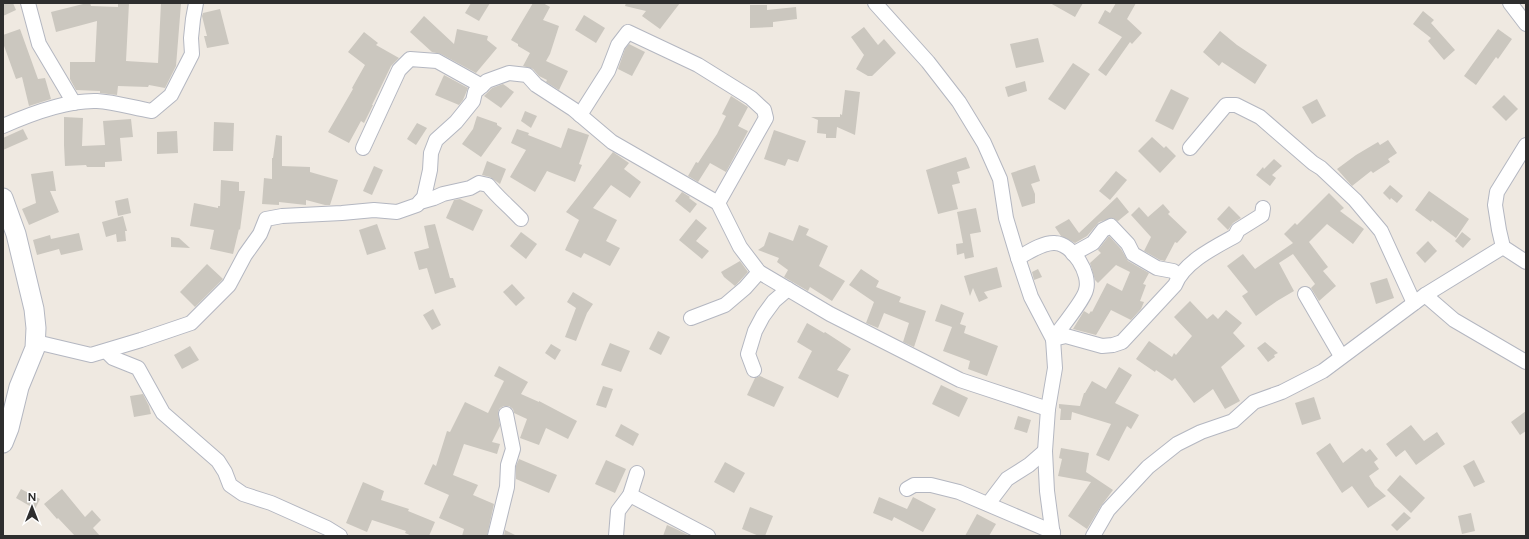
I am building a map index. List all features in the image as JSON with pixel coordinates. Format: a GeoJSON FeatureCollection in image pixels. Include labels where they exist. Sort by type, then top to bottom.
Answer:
{"type":"FeatureCollection","features":[{"type":"Feature","properties":{"kind":"street"},"geometry":{"type":"LineString","coordinates":[[28,3],[39,44],[74,103]]}},
{"type":"Feature","properties":{"kind":"street"},"geometry":{"type":"LineString","coordinates":[[3,126],[35,113],[74,103],[98,101],[152,111],[171,95],[192,54],[191,38],[196,3]]}},
{"type":"Feature","properties":{"kind":"street"},"geometry":{"type":"LineString","coordinates":[[875,3],[928,62],[958,102],[984,142],[1000,179],[1006,218],[1018,258],[1031,296],[1053,339],[1055,368],[1048,409],[1045,451],[1047,491],[1053,534]]}},
{"type":"Feature","properties":{"kind":"street"},"geometry":{"type":"LineString","coordinates":[[1510,3],[1526,24]]}},
{"type":"Feature","properties":{"kind":"street"},"geometry":{"type":"LineString","coordinates":[[580,115],[608,71],[618,45],[628,32],[698,64],[751,98],[764,110],[766,118],[718,203]]}},
{"type":"Feature","properties":{"kind":"street"},"geometry":{"type":"LineString","coordinates":[[363,148],[399,70],[410,59],[437,61],[482,86]]}},
{"type":"Feature","properties":{"kind":"street"},"geometry":{"type":"LineString","coordinates":[[36,342],[91,355],[190,323],[229,285],[245,255],[260,234],[266,218],[374,210],[397,212],[417,205],[424,197],[430,170],[431,153],[436,140],[456,122],[473,101],[475,92],[487,81],[509,73],[527,75],[536,85],[573,109],[612,142],[718,203],[740,247],[759,272],[830,314],[960,380],[1048,409]]}},
{"type":"Feature","properties":{"kind":"street"},"geometry":{"type":"LineString","coordinates":[[1190,148],[1226,105],[1236,105],[1260,117],[1313,163],[1322,168],[1355,200],[1381,231],[1419,299],[1526,362]]}},
{"type":"Feature","properties":{"kind":"street"},"geometry":{"type":"LineString","coordinates":[[1526,145],[1497,192],[1495,205],[1503,247],[1526,262]]}},
{"type":"Feature","properties":{"kind":"street"},"geometry":{"type":"LineString","coordinates":[[420,202],[443,194],[470,188],[479,183],[488,185],[494,194],[499,196],[521,219]]}},
{"type":"Feature","properties":{"kind":"street"},"geometry":{"type":"LineString","coordinates":[[3,198],[16,234],[34,309],[36,328],[35,348],[19,387],[5,433]]}},
{"type":"Feature","properties":{"kind":"street"},"geometry":{"type":"LineString","coordinates":[[1053,339],[1066,336],[1102,346],[1122,342],[1175,285],[1179,276],[1188,266],[1235,236],[1238,230],[1262,215],[1263,208]]}},
{"type":"Feature","properties":{"kind":"street"},"geometry":{"type":"LineString","coordinates":[[1073,254],[1093,243],[1103,230],[1111,226],[1128,244],[1133,254],[1157,268],[1172,271],[1179,276]]}},
{"type":"Feature","properties":{"kind":"street"},"geometry":{"type":"LineString","coordinates":[[1018,258],[1033,249],[1054,243],[1066,247],[1079,260],[1087,280],[1086,291],[1053,339]]}},
{"type":"Feature","properties":{"kind":"street"},"geometry":{"type":"LineString","coordinates":[[1093,536],[1108,510],[1148,467],[1177,444],[1201,432],[1233,421],[1254,402],[1282,392],[1323,371],[1419,299],[1503,247]]}},
{"type":"Feature","properties":{"kind":"street"},"geometry":{"type":"LineString","coordinates":[[691,318],[725,305],[745,288],[759,272]]}},
{"type":"Feature","properties":{"kind":"street"},"geometry":{"type":"LineString","coordinates":[[754,370],[748,354],[755,331],[763,316],[774,301],[788,289]]}},
{"type":"Feature","properties":{"kind":"street"},"geometry":{"type":"LineString","coordinates":[[1305,294],[1341,356]]}},
{"type":"Feature","properties":{"kind":"street"},"geometry":{"type":"LineString","coordinates":[[106,351],[113,358],[138,368],[163,413],[218,461],[225,472],[230,485],[243,494],[271,503],[327,528],[340,536]]}},
{"type":"Feature","properties":{"kind":"street"},"geometry":{"type":"LineString","coordinates":[[495,536],[507,487],[508,465],[513,449],[506,414]]}},
{"type":"Feature","properties":{"kind":"street"},"geometry":{"type":"LineString","coordinates":[[988,504],[1007,479],[1029,465],[1045,451]]}},
{"type":"Feature","properties":{"kind":"street"},"geometry":{"type":"LineString","coordinates":[[616,536],[618,510],[630,495],[637,472]]}},
{"type":"Feature","properties":{"kind":"street"},"geometry":{"type":"LineString","coordinates":[[907,489],[914,485],[931,485],[959,492],[1053,534]]}},
{"type":"Feature","properties":{"kind":"street"},"geometry":{"type":"LineString","coordinates":[[630,495],[708,536]]}},
{"type":"Feature","properties":{"kind":"building"},"geometry":{"type":"Polygon","coordinates":[[[3,3],[13,3],[16,10],[3,16],[3,3]]]}},
{"type":"Feature","properties":{"kind":"building"},"geometry":{"type":"Polygon","coordinates":[[[90,3],[91,6],[118,7],[118,3],[129,3],[126,61],[158,63],[161,3],[181,4],[176,66],[165,88],[149,85],[148,87],[118,86],[117,95],[100,93],[100,91],[76,90],[70,79],[70,62],[95,62],[97,21],[56,32],[51,12],[90,3]]]}},
{"type":"Feature","properties":{"kind":"building"},"geometry":{"type":"Polygon","coordinates":[[[471,3],[490,3],[479,21],[465,13],[471,3]]]}},
{"type":"Feature","properties":{"kind":"building"},"geometry":{"type":"Polygon","coordinates":[[[533,3],[543,3],[550,7],[543,20],[559,26],[550,54],[546,61],[568,71],[559,90],[546,82],[547,80],[539,76],[533,69],[523,66],[530,53],[511,40],[533,3]]]}},
{"type":"Feature","properties":{"kind":"building"},"geometry":{"type":"Polygon","coordinates":[[[626,3],[680,3],[660,29],[642,16],[646,11],[625,6],[626,3]]]}},
{"type":"Feature","properties":{"kind":"building"},"geometry":{"type":"Polygon","coordinates":[[[1050,3],[1083,3],[1075,17],[1050,3]]]}},
{"type":"Feature","properties":{"kind":"building"},"geometry":{"type":"Polygon","coordinates":[[[1116,3],[1136,3],[1127,19],[1142,33],[1132,44],[1130,42],[1106,76],[1098,70],[1122,37],[1098,23],[1105,10],[1110,13],[1116,3]]]}},
{"type":"Feature","properties":{"kind":"building"},"geometry":{"type":"Polygon","coordinates":[[[750,5],[767,5],[767,10],[796,7],[797,19],[773,22],[773,27],[750,28],[750,5]]]}},
{"type":"Feature","properties":{"kind":"building"},"geometry":{"type":"Polygon","coordinates":[[[220,9],[229,44],[207,48],[204,36],[207,36],[202,16],[203,13],[220,9]]]}},
{"type":"Feature","properties":{"kind":"building"},"geometry":{"type":"Polygon","coordinates":[[[1423,11],[1434,20],[1431,23],[1455,50],[1444,60],[1428,41],[1431,38],[1413,24],[1423,11]]]}},
{"type":"Feature","properties":{"kind":"building"},"geometry":{"type":"Polygon","coordinates":[[[584,15],[605,28],[596,43],[575,30],[584,15]]]}},
{"type":"Feature","properties":{"kind":"building"},"geometry":{"type":"Polygon","coordinates":[[[424,16],[454,44],[457,29],[488,36],[487,40],[497,48],[476,73],[441,54],[432,52],[410,32],[424,16]]]}},
{"type":"Feature","properties":{"kind":"building"},"geometry":{"type":"Polygon","coordinates":[[[864,27],[878,45],[884,39],[896,53],[872,76],[868,76],[856,69],[864,55],[851,37],[864,27]]]}},
{"type":"Feature","properties":{"kind":"building"},"geometry":{"type":"Polygon","coordinates":[[[20,29],[38,79],[45,78],[51,99],[29,106],[22,77],[16,79],[3,43],[3,35],[20,29]]]}},
{"type":"Feature","properties":{"kind":"building"},"geometry":{"type":"Polygon","coordinates":[[[1498,29],[1512,39],[1498,59],[1496,57],[1476,85],[1464,76],[1498,29]]]}},
{"type":"Feature","properties":{"kind":"building"},"geometry":{"type":"Polygon","coordinates":[[[1220,31],[1237,45],[1267,65],[1255,84],[1222,62],[1219,66],[1203,52],[1220,31]]]}},
{"type":"Feature","properties":{"kind":"building"},"geometry":{"type":"Polygon","coordinates":[[[364,32],[378,43],[376,45],[399,58],[391,66],[364,123],[361,121],[349,143],[328,132],[365,65],[348,52],[364,32]]]}},
{"type":"Feature","properties":{"kind":"building"},"geometry":{"type":"Polygon","coordinates":[[[1038,38],[1044,62],[1016,68],[1010,44],[1038,38]]]}},
{"type":"Feature","properties":{"kind":"building"},"geometry":{"type":"Polygon","coordinates":[[[629,44],[645,52],[632,76],[618,69],[625,49],[629,44]]]}},
{"type":"Feature","properties":{"kind":"building"},"geometry":{"type":"Polygon","coordinates":[[[1073,63],[1090,74],[1065,110],[1048,99],[1073,63]]]}},
{"type":"Feature","properties":{"kind":"building"},"geometry":{"type":"Polygon","coordinates":[[[444,75],[468,88],[459,105],[435,95],[444,75]]]}},
{"type":"Feature","properties":{"kind":"building"},"geometry":{"type":"Polygon","coordinates":[[[1025,81],[1027,91],[1008,97],[1005,87],[1025,81]]]}},
{"type":"Feature","properties":{"kind":"building"},"geometry":{"type":"Polygon","coordinates":[[[503,84],[514,92],[501,108],[484,96],[492,88],[503,84]]]}},
{"type":"Feature","properties":{"kind":"building"},"geometry":{"type":"Polygon","coordinates":[[[1171,89],[1189,98],[1173,130],[1155,121],[1171,89]]]}},
{"type":"Feature","properties":{"kind":"building"},"geometry":{"type":"Polygon","coordinates":[[[845,90],[860,92],[855,135],[837,127],[836,138],[826,138],[826,134],[817,133],[818,120],[811,117],[840,117],[840,114],[842,115],[845,90]]]}},
{"type":"Feature","properties":{"kind":"building"},"geometry":{"type":"Polygon","coordinates":[[[1504,95],[1518,109],[1506,121],[1492,107],[1504,95]]]}},
{"type":"Feature","properties":{"kind":"building"},"geometry":{"type":"Polygon","coordinates":[[[731,96],[748,107],[738,126],[748,131],[726,172],[710,163],[698,182],[688,176],[696,162],[698,163],[717,134],[726,116],[722,114],[731,96]]]}},
{"type":"Feature","properties":{"kind":"building"},"geometry":{"type":"Polygon","coordinates":[[[1317,99],[1326,116],[1312,124],[1302,107],[1317,99]]]}},
{"type":"Feature","properties":{"kind":"building"},"geometry":{"type":"Polygon","coordinates":[[[525,111],[537,116],[531,128],[521,121],[525,111]]]}},
{"type":"Feature","properties":{"kind":"building"},"geometry":{"type":"Polygon","coordinates":[[[477,116],[497,123],[497,125],[502,128],[481,157],[462,144],[473,129],[477,116]]]}},
{"type":"Feature","properties":{"kind":"building"},"geometry":{"type":"Polygon","coordinates":[[[64,117],[83,118],[82,146],[105,145],[103,121],[131,119],[133,137],[120,138],[122,161],[105,162],[105,167],[87,167],[86,165],[65,166],[64,117]]]}},
{"type":"Feature","properties":{"kind":"building"},"geometry":{"type":"Polygon","coordinates":[[[214,122],[234,123],[233,151],[213,151],[214,122]]]}},
{"type":"Feature","properties":{"kind":"building"},"geometry":{"type":"Polygon","coordinates":[[[417,123],[427,128],[416,145],[407,139],[417,123]]]}},
{"type":"Feature","properties":{"kind":"building"},"geometry":{"type":"Polygon","coordinates":[[[568,128],[589,135],[579,164],[582,165],[575,182],[547,171],[535,192],[510,177],[526,150],[511,143],[517,129],[561,148],[568,128]]]}},
{"type":"Feature","properties":{"kind":"building"},"geometry":{"type":"Polygon","coordinates":[[[23,129],[28,139],[3,150],[3,138],[23,129]]]}},
{"type":"Feature","properties":{"kind":"building"},"geometry":{"type":"Polygon","coordinates":[[[774,130],[806,141],[798,162],[788,159],[785,166],[764,159],[774,130]]]}},
{"type":"Feature","properties":{"kind":"building"},"geometry":{"type":"Polygon","coordinates":[[[177,131],[178,153],[157,154],[157,132],[177,131]]]}},
{"type":"Feature","properties":{"kind":"building"},"geometry":{"type":"Polygon","coordinates":[[[276,135],[282,136],[282,166],[310,167],[310,172],[338,180],[330,205],[306,200],[306,205],[279,202],[279,205],[262,204],[264,178],[272,179],[272,158],[276,135]]]}},
{"type":"Feature","properties":{"kind":"building"},"geometry":{"type":"Polygon","coordinates":[[[1152,137],[1164,148],[1166,146],[1176,156],[1160,173],[1138,151],[1152,137]]]}},
{"type":"Feature","properties":{"kind":"building"},"geometry":{"type":"Polygon","coordinates":[[[1388,140],[1397,153],[1388,159],[1390,162],[1373,173],[1371,171],[1352,186],[1337,169],[1356,155],[1378,142],[1380,145],[1388,140]]]}},
{"type":"Feature","properties":{"kind":"building"},"geometry":{"type":"Polygon","coordinates":[[[613,152],[629,163],[624,169],[641,182],[630,198],[611,185],[593,208],[617,220],[606,241],[620,248],[610,266],[584,253],[581,258],[565,250],[579,220],[566,212],[613,152]]]}},
{"type":"Feature","properties":{"kind":"building"},"geometry":{"type":"Polygon","coordinates":[[[966,157],[970,168],[957,172],[960,183],[952,185],[958,209],[938,214],[926,170],[966,157]]]}},
{"type":"Feature","properties":{"kind":"building"},"geometry":{"type":"Polygon","coordinates":[[[1274,159],[1282,166],[1272,175],[1276,178],[1270,186],[1256,175],[1263,167],[1264,169],[1274,159]]]}},
{"type":"Feature","properties":{"kind":"building"},"geometry":{"type":"Polygon","coordinates":[[[487,161],[506,169],[500,184],[490,177],[482,175],[487,161]]]}},
{"type":"Feature","properties":{"kind":"building"},"geometry":{"type":"Polygon","coordinates":[[[1035,165],[1040,181],[1031,184],[1035,194],[1035,203],[1022,207],[1011,173],[1035,165]]]}},
{"type":"Feature","properties":{"kind":"building"},"geometry":{"type":"Polygon","coordinates":[[[374,166],[383,170],[372,195],[363,191],[374,166]]]}},
{"type":"Feature","properties":{"kind":"building"},"geometry":{"type":"Polygon","coordinates":[[[53,171],[56,191],[50,191],[59,212],[29,225],[22,209],[36,203],[31,174],[53,171]]]}},
{"type":"Feature","properties":{"kind":"building"},"geometry":{"type":"Polygon","coordinates":[[[1116,171],[1127,180],[1110,200],[1099,191],[1116,171]]]}},
{"type":"Feature","properties":{"kind":"building"},"geometry":{"type":"Polygon","coordinates":[[[221,180],[239,182],[239,191],[245,191],[240,230],[239,229],[233,254],[210,249],[214,230],[190,226],[194,203],[218,208],[218,206],[220,206],[221,180]]]}},
{"type":"Feature","properties":{"kind":"building"},"geometry":{"type":"Polygon","coordinates":[[[1390,185],[1403,196],[1397,203],[1391,198],[1390,200],[1383,193],[1390,185]]]}},
{"type":"Feature","properties":{"kind":"building"},"geometry":{"type":"Polygon","coordinates":[[[1429,191],[1469,219],[1456,238],[1432,220],[1431,222],[1415,210],[1429,191]]]}},
{"type":"Feature","properties":{"kind":"building"},"geometry":{"type":"Polygon","coordinates":[[[682,192],[697,204],[690,213],[675,201],[682,192]]]}},
{"type":"Feature","properties":{"kind":"building"},"geometry":{"type":"Polygon","coordinates":[[[1329,193],[1344,208],[1340,211],[1364,229],[1353,244],[1327,224],[1309,242],[1328,267],[1323,271],[1336,286],[1319,301],[1311,288],[1315,284],[1293,254],[1279,263],[1294,291],[1256,316],[1242,296],[1248,292],[1227,266],[1243,254],[1255,269],[1293,243],[1284,234],[1295,223],[1297,225],[1329,193]]]}},
{"type":"Feature","properties":{"kind":"building"},"geometry":{"type":"Polygon","coordinates":[[[1117,197],[1129,212],[1118,221],[1112,218],[1099,222],[1087,236],[1075,243],[1061,236],[1055,227],[1069,219],[1079,233],[1117,197]]]}},
{"type":"Feature","properties":{"kind":"building"},"geometry":{"type":"Polygon","coordinates":[[[128,198],[131,213],[118,216],[115,201],[128,198]]]}},
{"type":"Feature","properties":{"kind":"building"},"geometry":{"type":"Polygon","coordinates":[[[460,199],[483,210],[473,231],[446,218],[454,200],[460,199]]]}},
{"type":"Feature","properties":{"kind":"building"},"geometry":{"type":"Polygon","coordinates":[[[1163,204],[1170,212],[1168,214],[1187,232],[1177,243],[1175,242],[1165,261],[1160,260],[1144,251],[1151,237],[1131,215],[1139,207],[1148,217],[1163,204]]]}},
{"type":"Feature","properties":{"kind":"building"},"geometry":{"type":"Polygon","coordinates":[[[1229,206],[1241,218],[1233,223],[1228,230],[1217,219],[1229,206]]]}},
{"type":"Feature","properties":{"kind":"building"},"geometry":{"type":"Polygon","coordinates":[[[976,208],[981,232],[970,234],[974,257],[965,259],[964,253],[957,255],[956,244],[963,243],[957,212],[976,208]]]}},
{"type":"Feature","properties":{"kind":"building"},"geometry":{"type":"Polygon","coordinates":[[[123,216],[127,231],[125,231],[126,241],[117,242],[116,234],[106,237],[102,222],[123,216]]]}},
{"type":"Feature","properties":{"kind":"building"},"geometry":{"type":"Polygon","coordinates":[[[696,219],[707,228],[696,241],[709,251],[702,259],[679,240],[696,219]]]}},
{"type":"Feature","properties":{"kind":"building"},"geometry":{"type":"Polygon","coordinates":[[[377,224],[386,249],[367,255],[359,230],[377,224]]]}},
{"type":"Feature","properties":{"kind":"building"},"geometry":{"type":"Polygon","coordinates":[[[435,224],[450,278],[453,278],[456,287],[435,294],[427,268],[419,270],[414,252],[429,248],[424,226],[435,224]]]}},
{"type":"Feature","properties":{"kind":"building"},"geometry":{"type":"Polygon","coordinates":[[[799,225],[809,229],[806,235],[828,246],[819,266],[845,281],[832,301],[810,287],[808,291],[784,277],[788,270],[777,262],[779,258],[758,250],[764,246],[769,232],[793,241],[799,225]]]}},
{"type":"Feature","properties":{"kind":"building"},"geometry":{"type":"Polygon","coordinates":[[[521,232],[537,244],[526,259],[510,246],[521,232]]]}},
{"type":"Feature","properties":{"kind":"building"},"geometry":{"type":"Polygon","coordinates":[[[1462,232],[1471,239],[1463,248],[1455,241],[1462,232]]]}},
{"type":"Feature","properties":{"kind":"building"},"geometry":{"type":"Polygon","coordinates":[[[79,233],[83,250],[61,255],[59,249],[37,255],[33,240],[50,235],[51,239],[79,233]]]}},
{"type":"Feature","properties":{"kind":"building"},"geometry":{"type":"Polygon","coordinates":[[[1109,236],[1121,249],[1128,261],[1149,273],[1143,284],[1146,285],[1140,301],[1144,302],[1141,309],[1131,320],[1111,310],[1096,335],[1073,329],[1084,311],[1089,314],[1091,311],[1092,312],[1107,283],[1122,291],[1130,272],[1116,265],[1098,283],[1095,280],[1090,263],[1101,253],[1098,250],[1109,236]]]}},
{"type":"Feature","properties":{"kind":"building"},"geometry":{"type":"Polygon","coordinates":[[[171,237],[179,238],[190,248],[171,247],[171,237]]]}},
{"type":"Feature","properties":{"kind":"building"},"geometry":{"type":"Polygon","coordinates":[[[1428,241],[1437,251],[1425,263],[1416,253],[1428,241]]]}},
{"type":"Feature","properties":{"kind":"building"},"geometry":{"type":"Polygon","coordinates":[[[740,261],[748,272],[735,286],[724,277],[721,272],[740,261]]]}},
{"type":"Feature","properties":{"kind":"building"},"geometry":{"type":"Polygon","coordinates":[[[207,264],[223,279],[195,307],[180,292],[207,264]]]}},
{"type":"Feature","properties":{"kind":"building"},"geometry":{"type":"Polygon","coordinates":[[[997,267],[1002,287],[984,292],[988,298],[979,302],[973,288],[970,296],[964,276],[997,267]]]}},
{"type":"Feature","properties":{"kind":"building"},"geometry":{"type":"Polygon","coordinates":[[[861,269],[879,281],[876,287],[901,297],[899,302],[926,311],[914,347],[903,342],[909,323],[884,313],[878,328],[866,323],[874,302],[849,285],[861,269]]]}},
{"type":"Feature","properties":{"kind":"building"},"geometry":{"type":"Polygon","coordinates":[[[1038,269],[1042,277],[1034,280],[1032,272],[1038,269]]]}},
{"type":"Feature","properties":{"kind":"building"},"geometry":{"type":"Polygon","coordinates":[[[1387,278],[1394,298],[1376,304],[1370,283],[1387,278]]]}},
{"type":"Feature","properties":{"kind":"building"},"geometry":{"type":"Polygon","coordinates":[[[512,284],[525,298],[516,306],[503,292],[512,284]]]}},
{"type":"Feature","properties":{"kind":"building"},"geometry":{"type":"Polygon","coordinates":[[[573,292],[593,304],[587,313],[576,341],[565,337],[576,308],[567,302],[573,292]]]}},
{"type":"Feature","properties":{"kind":"building"},"geometry":{"type":"Polygon","coordinates":[[[1190,301],[1207,319],[1213,314],[1218,319],[1226,310],[1242,323],[1233,333],[1245,346],[1221,367],[1240,401],[1225,409],[1213,389],[1194,403],[1175,378],[1172,381],[1136,359],[1149,341],[1172,357],[1174,353],[1176,355],[1192,336],[1174,317],[1190,301]]]}},
{"type":"Feature","properties":{"kind":"building"},"geometry":{"type":"Polygon","coordinates":[[[941,304],[964,313],[960,324],[966,326],[964,333],[998,346],[987,376],[968,369],[970,361],[943,351],[952,327],[935,321],[941,304]]]}},
{"type":"Feature","properties":{"kind":"building"},"geometry":{"type":"Polygon","coordinates":[[[433,309],[441,325],[432,330],[423,315],[433,309]]]}},
{"type":"Feature","properties":{"kind":"building"},"geometry":{"type":"Polygon","coordinates":[[[807,323],[824,333],[825,332],[851,349],[837,370],[849,375],[838,398],[798,378],[812,351],[797,342],[807,323]]]}},
{"type":"Feature","properties":{"kind":"building"},"geometry":{"type":"Polygon","coordinates":[[[658,331],[670,337],[661,355],[649,349],[658,331]]]}},
{"type":"Feature","properties":{"kind":"building"},"geometry":{"type":"Polygon","coordinates":[[[1265,342],[1278,353],[1268,362],[1257,348],[1265,342]]]}},
{"type":"Feature","properties":{"kind":"building"},"geometry":{"type":"Polygon","coordinates":[[[610,343],[630,351],[621,372],[601,365],[610,343]]]}},
{"type":"Feature","properties":{"kind":"building"},"geometry":{"type":"Polygon","coordinates":[[[551,344],[561,350],[555,360],[545,353],[551,344]]]}},
{"type":"Feature","properties":{"kind":"building"},"geometry":{"type":"Polygon","coordinates":[[[190,346],[199,360],[182,369],[174,355],[190,346]]]}},
{"type":"Feature","properties":{"kind":"building"},"geometry":{"type":"Polygon","coordinates":[[[499,366],[528,382],[521,394],[539,401],[577,421],[568,439],[546,428],[539,445],[520,438],[527,419],[514,413],[513,409],[509,406],[504,406],[500,408],[498,412],[500,426],[492,442],[500,444],[497,454],[464,444],[453,475],[478,485],[473,495],[494,504],[487,536],[462,536],[464,529],[439,518],[449,495],[424,484],[433,464],[436,466],[447,431],[450,432],[465,402],[488,413],[504,381],[494,376],[499,366]]]}},
{"type":"Feature","properties":{"kind":"building"},"geometry":{"type":"Polygon","coordinates":[[[1119,367],[1132,375],[1115,403],[1139,415],[1131,429],[1127,426],[1109,461],[1096,455],[1111,424],[1072,412],[1071,420],[1060,420],[1061,409],[1059,408],[1059,404],[1080,406],[1084,393],[1092,381],[1106,389],[1119,367]]]}},
{"type":"Feature","properties":{"kind":"building"},"geometry":{"type":"Polygon","coordinates":[[[760,376],[784,387],[774,407],[747,395],[755,378],[760,376]]]}},
{"type":"Feature","properties":{"kind":"building"},"geometry":{"type":"Polygon","coordinates":[[[941,385],[968,398],[959,417],[932,404],[941,385]]]}},
{"type":"Feature","properties":{"kind":"building"},"geometry":{"type":"Polygon","coordinates":[[[603,386],[613,389],[606,408],[596,405],[603,386]]]}},
{"type":"Feature","properties":{"kind":"building"},"geometry":{"type":"Polygon","coordinates":[[[143,394],[151,414],[134,417],[130,396],[143,394]]]}},
{"type":"Feature","properties":{"kind":"building"},"geometry":{"type":"Polygon","coordinates":[[[1314,397],[1321,419],[1302,425],[1295,403],[1314,397]]]}},
{"type":"Feature","properties":{"kind":"building"},"geometry":{"type":"Polygon","coordinates":[[[1526,411],[1526,431],[1520,435],[1511,422],[1526,411]]]}},
{"type":"Feature","properties":{"kind":"building"},"geometry":{"type":"Polygon","coordinates":[[[1018,416],[1031,420],[1027,433],[1014,429],[1018,416]]]}},
{"type":"Feature","properties":{"kind":"building"},"geometry":{"type":"Polygon","coordinates":[[[621,424],[639,434],[633,446],[615,436],[621,424]]]}},
{"type":"Feature","properties":{"kind":"building"},"geometry":{"type":"Polygon","coordinates":[[[1411,425],[1424,441],[1437,432],[1445,444],[1416,465],[1405,450],[1396,457],[1386,444],[1411,425]]]}},
{"type":"Feature","properties":{"kind":"building"},"geometry":{"type":"Polygon","coordinates":[[[1330,443],[1343,463],[1362,448],[1366,452],[1370,449],[1378,459],[1374,462],[1379,469],[1369,476],[1375,486],[1386,496],[1368,508],[1352,486],[1342,493],[1316,453],[1330,443]]]}},
{"type":"Feature","properties":{"kind":"building"},"geometry":{"type":"Polygon","coordinates":[[[1061,448],[1089,453],[1086,472],[1113,490],[1087,529],[1068,516],[1091,482],[1058,476],[1062,459],[1059,458],[1061,448]]]}},
{"type":"Feature","properties":{"kind":"building"},"geometry":{"type":"Polygon","coordinates":[[[519,459],[557,475],[549,493],[516,479],[516,466],[519,459]]]}},
{"type":"Feature","properties":{"kind":"building"},"geometry":{"type":"Polygon","coordinates":[[[606,460],[626,469],[615,493],[595,484],[606,460]]]}},
{"type":"Feature","properties":{"kind":"building"},"geometry":{"type":"Polygon","coordinates":[[[1474,460],[1485,482],[1474,487],[1463,466],[1474,460]]]}},
{"type":"Feature","properties":{"kind":"building"},"geometry":{"type":"Polygon","coordinates":[[[725,462],[745,473],[734,493],[714,482],[725,462]]]}},
{"type":"Feature","properties":{"kind":"building"},"geometry":{"type":"Polygon","coordinates":[[[1400,475],[1425,498],[1411,513],[1387,490],[1400,475]]]}},
{"type":"Feature","properties":{"kind":"building"},"geometry":{"type":"Polygon","coordinates":[[[363,482],[384,491],[381,500],[409,509],[408,511],[435,522],[429,536],[412,536],[405,533],[406,531],[372,520],[367,532],[346,523],[363,482]]]}},
{"type":"Feature","properties":{"kind":"building"},"geometry":{"type":"Polygon","coordinates":[[[21,489],[40,499],[35,509],[16,498],[21,489]]]}},
{"type":"Feature","properties":{"kind":"building"},"geometry":{"type":"Polygon","coordinates":[[[62,489],[85,517],[92,510],[101,520],[93,528],[100,536],[75,536],[44,504],[62,489]]]}},
{"type":"Feature","properties":{"kind":"building"},"geometry":{"type":"Polygon","coordinates":[[[879,497],[907,509],[913,497],[936,509],[923,532],[894,517],[892,521],[873,513],[879,497]]]}},
{"type":"Feature","properties":{"kind":"building"},"geometry":{"type":"Polygon","coordinates":[[[750,507],[773,516],[765,536],[759,536],[742,529],[750,507]]]}},
{"type":"Feature","properties":{"kind":"building"},"geometry":{"type":"Polygon","coordinates":[[[1404,512],[1411,518],[1397,531],[1391,525],[1404,512]]]}},
{"type":"Feature","properties":{"kind":"building"},"geometry":{"type":"Polygon","coordinates":[[[1471,513],[1475,531],[1462,534],[1458,516],[1471,513]]]}},
{"type":"Feature","properties":{"kind":"building"},"geometry":{"type":"Polygon","coordinates":[[[977,514],[996,524],[989,536],[965,536],[977,514]]]}},
{"type":"Feature","properties":{"kind":"building"},"geometry":{"type":"Polygon","coordinates":[[[667,525],[674,528],[690,536],[663,536],[667,525]]]}},
{"type":"Feature","properties":{"kind":"building"},"geometry":{"type":"Polygon","coordinates":[[[505,530],[517,536],[504,536],[505,530]]]}}]}
